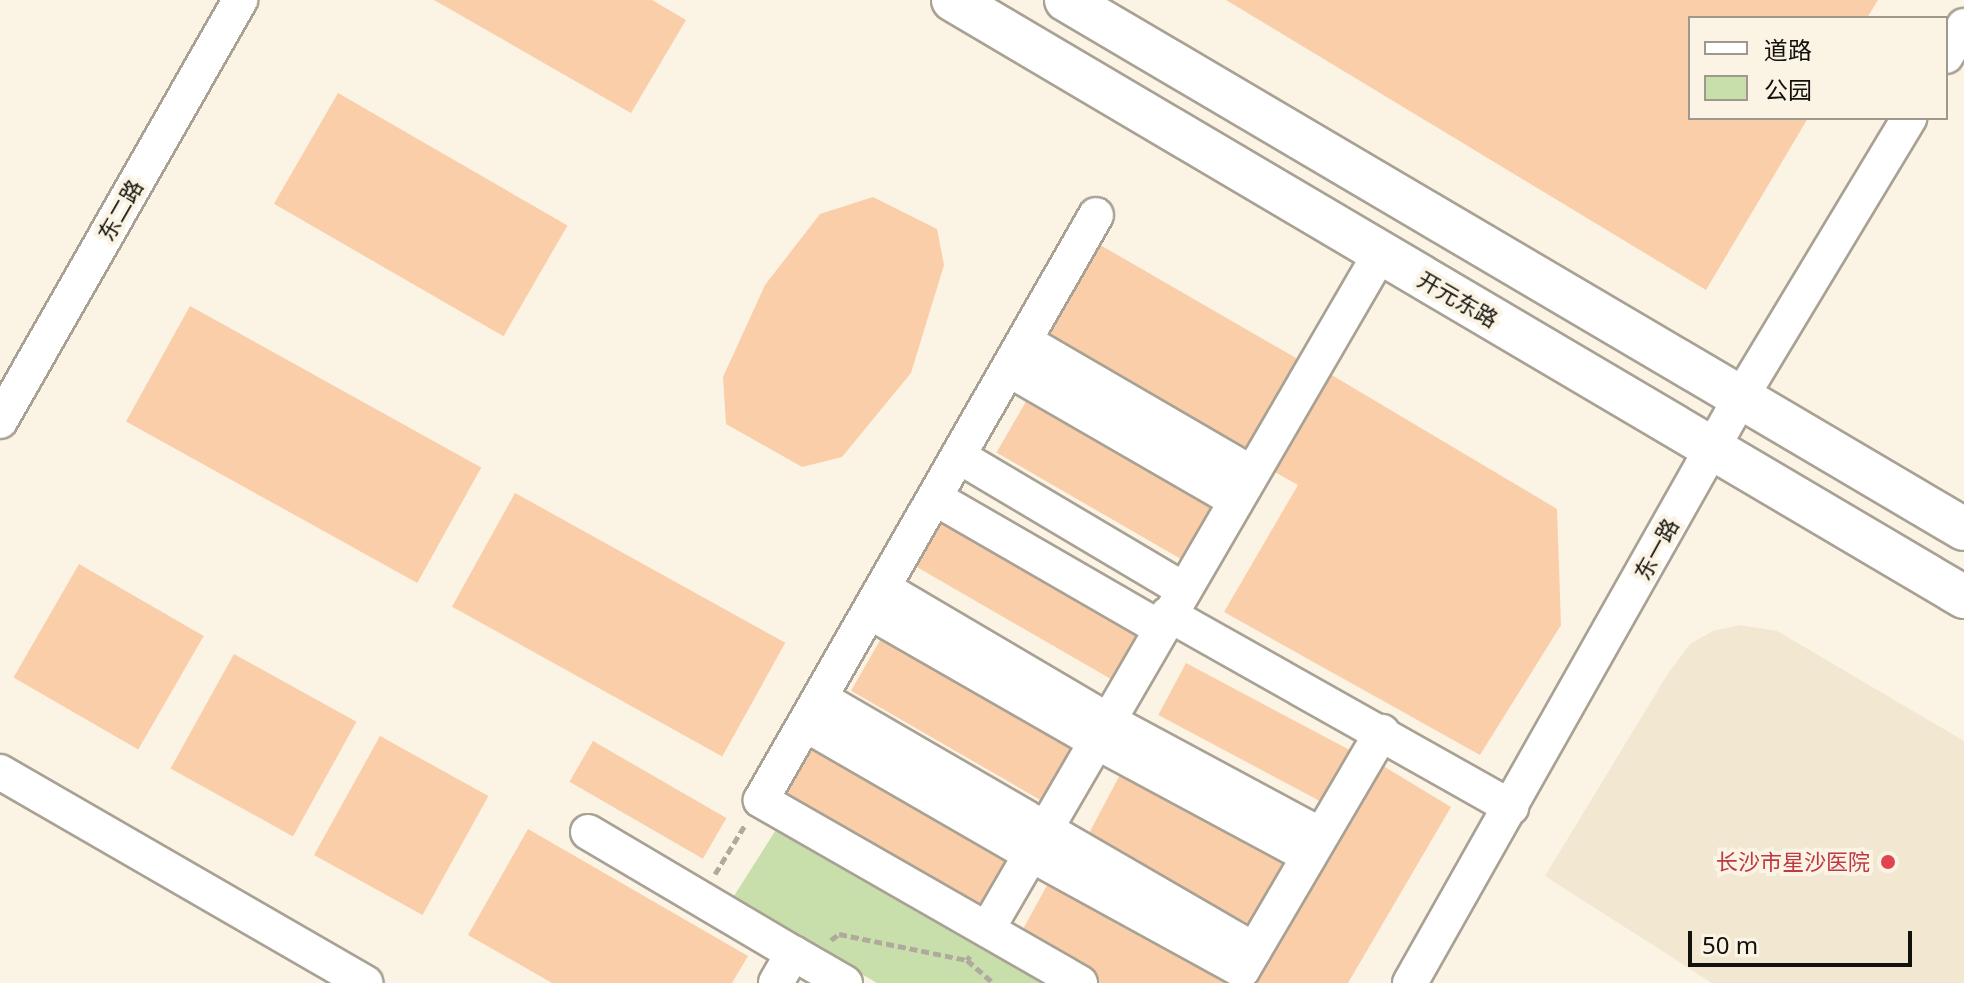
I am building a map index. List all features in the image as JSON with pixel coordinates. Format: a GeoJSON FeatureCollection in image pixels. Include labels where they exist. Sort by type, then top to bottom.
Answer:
{"type":"FeatureCollection","features":[{"type":"Feature","properties":{"kind":"main road","name":"开元东路"},"geometry":{"type":"LineString","coordinates":[[953,0],[1964,597]]}},
{"type":"Feature","properties":{"kind":"main road"},"geometry":{"type":"LineString","coordinates":[[1066,0],[1964,529]]}},
{"type":"Feature","properties":{"kind":"street","name":"东二路"},"geometry":{"type":"LineString","coordinates":[[0,421],[240,0]]}},
{"type":"Feature","properties":{"kind":"street"},"geometry":{"type":"LineString","coordinates":[[1948,53],[1964,26]]}},
{"type":"Feature","properties":{"kind":"street","name":"东一路"},"geometry":{"type":"LineString","coordinates":[[1410,983],[1741,397],[1908,120]]}},
{"type":"Feature","properties":{"kind":"street"},"geometry":{"type":"LineString","coordinates":[[1080,983],[761,800],[1096,215]]}},
{"type":"Feature","properties":{"kind":"street"},"geometry":{"type":"LineString","coordinates":[[988,928],[1170,610],[1380,254]]}},
{"type":"Feature","properties":{"kind":"street"},"geometry":{"type":"LineString","coordinates":[[1018,356],[1243,487]]}},
{"type":"Feature","properties":{"kind":"street"},"geometry":{"type":"LineString","coordinates":[[960,457],[1170,610]]}},
{"type":"Feature","properties":{"kind":"street"},"geometry":{"type":"LineString","coordinates":[[935,498],[1170,610],[1511,807]]}},
{"type":"Feature","properties":{"kind":"street"},"geometry":{"type":"LineString","coordinates":[[876,600],[1101,730],[1315,846]]}},
{"type":"Feature","properties":{"kind":"street"},"geometry":{"type":"LineString","coordinates":[[812,711],[1037,842],[1243,968],[1382,732]]}},
{"type":"Feature","properties":{"kind":"street"},"geometry":{"type":"LineString","coordinates":[[0,772],[366,983]]}},
{"type":"Feature","properties":{"kind":"street"},"geometry":{"type":"LineString","coordinates":[[588,832],[845,983]]}},
{"type":"Feature","properties":{"kind":"street"},"geometry":{"type":"LineString","coordinates":[[776,983],[799,956]]}},
{"type":"Feature","properties":{"kind":"path"},"geometry":{"type":"LineString","coordinates":[[700,898],[761,800]]}},
{"type":"Feature","properties":{"kind":"path"},"geometry":{"type":"LineString","coordinates":[[967,960],[988,928]]}},
{"type":"Feature","properties":{"kind":"path"},"geometry":{"type":"LineString","coordinates":[[799,956],[839,934],[967,960],[993,983]]}},
{"type":"Feature","properties":{"kind":"shaded area"},"geometry":{"type":"Polygon","coordinates":[[[1739,625],[1777,631],[1964,741],[1964,983],[1712,983],[1545,876],[1669,672],[1690,644],[1713,631],[1739,625]]]}},
{"type":"Feature","properties":{"kind":"green space"},"geometry":{"type":"Polygon","coordinates":[[[781,822],[1062,983],[877,983],[732,899],[781,822]]]}},
{"type":"Feature","properties":{"kind":"building"},"geometry":{"type":"Polygon","coordinates":[[[434,0],[652,0],[686,20],[631,113],[434,0]]]}},
{"type":"Feature","properties":{"kind":"building"},"geometry":{"type":"Polygon","coordinates":[[[1226,0],[1878,0],[1868,16],[1688,16],[1688,120],[1807,120],[1706,290],[1226,0]]]}},
{"type":"Feature","properties":{"kind":"building"},"geometry":{"type":"Polygon","coordinates":[[[338,93],[567,225],[503,336],[274,204],[338,93]]]}},
{"type":"Feature","properties":{"kind":"building"},"geometry":{"type":"Polygon","coordinates":[[[873,197],[937,229],[944,265],[911,373],[842,457],[802,467],[726,424],[723,377],[765,285],[820,214],[873,197]]]}},
{"type":"Feature","properties":{"kind":"building"},"geometry":{"type":"Polygon","coordinates":[[[1095,242],[1300,360],[1249,450],[1044,331],[1095,242]]]}},
{"type":"Feature","properties":{"kind":"building"},"geometry":{"type":"Polygon","coordinates":[[[190,306],[481,467],[417,583],[126,421],[190,306]]]}},
{"type":"Feature","properties":{"kind":"building"},"geometry":{"type":"Polygon","coordinates":[[[1330,374],[1557,509],[1561,625],[1480,755],[1224,612],[1298,485],[1273,471],[1330,374]]]}},
{"type":"Feature","properties":{"kind":"building"},"geometry":{"type":"Polygon","coordinates":[[[1028,398],[1221,510],[1190,564],[996,453],[1028,398]]]}},
{"type":"Feature","properties":{"kind":"building"},"geometry":{"type":"Polygon","coordinates":[[[515,493],[785,643],[722,757],[452,607],[515,493]]]}},
{"type":"Feature","properties":{"kind":"building"},"geometry":{"type":"Polygon","coordinates":[[[944,518],[1147,635],[1119,683],[916,566],[944,518]]]}},
{"type":"Feature","properties":{"kind":"building"},"geometry":{"type":"Polygon","coordinates":[[[79,564],[204,636],[138,749],[14,677],[79,564]]]}},
{"type":"Feature","properties":{"kind":"building"},"geometry":{"type":"Polygon","coordinates":[[[882,637],[1079,751],[1048,805],[851,691],[882,637]]]}},
{"type":"Feature","properties":{"kind":"building"},"geometry":{"type":"Polygon","coordinates":[[[234,654],[356,722],[293,836],[170,769],[234,654]]]}},
{"type":"Feature","properties":{"kind":"building"},"geometry":{"type":"Polygon","coordinates":[[[1186,663],[1363,757],[1336,809],[1158,715],[1186,663]]]}},
{"type":"Feature","properties":{"kind":"building"},"geometry":{"type":"Polygon","coordinates":[[[380,736],[488,796],[423,915],[314,855],[380,736]]]}},
{"type":"Feature","properties":{"kind":"building"},"geometry":{"type":"Polygon","coordinates":[[[810,739],[1014,857],[982,913],[778,795],[810,739]]]}},
{"type":"Feature","properties":{"kind":"building"},"geometry":{"type":"Polygon","coordinates":[[[593,741],[726,818],[703,859],[570,782],[593,741]]]}},
{"type":"Feature","properties":{"kind":"building"},"geometry":{"type":"Polygon","coordinates":[[[1380,764],[1451,807],[1348,983],[1254,983],[1380,764]]]}},
{"type":"Feature","properties":{"kind":"building"},"geometry":{"type":"Polygon","coordinates":[[[1121,773],[1301,869],[1267,933],[1087,837],[1121,773]]]}},
{"type":"Feature","properties":{"kind":"building"},"geometry":{"type":"Polygon","coordinates":[[[528,829],[748,956],[732,983],[552,983],[468,935],[528,829]]]}},
{"type":"Feature","properties":{"kind":"building"},"geometry":{"type":"Polygon","coordinates":[[[1050,880],[1234,983],[1094,983],[1017,940],[1050,880]]]}},
{"type":"Feature","properties":{"kind":"place","name":"长沙市星沙医院"},"geometry":{"type":"Point","coordinates":[1888,862]}}]}
